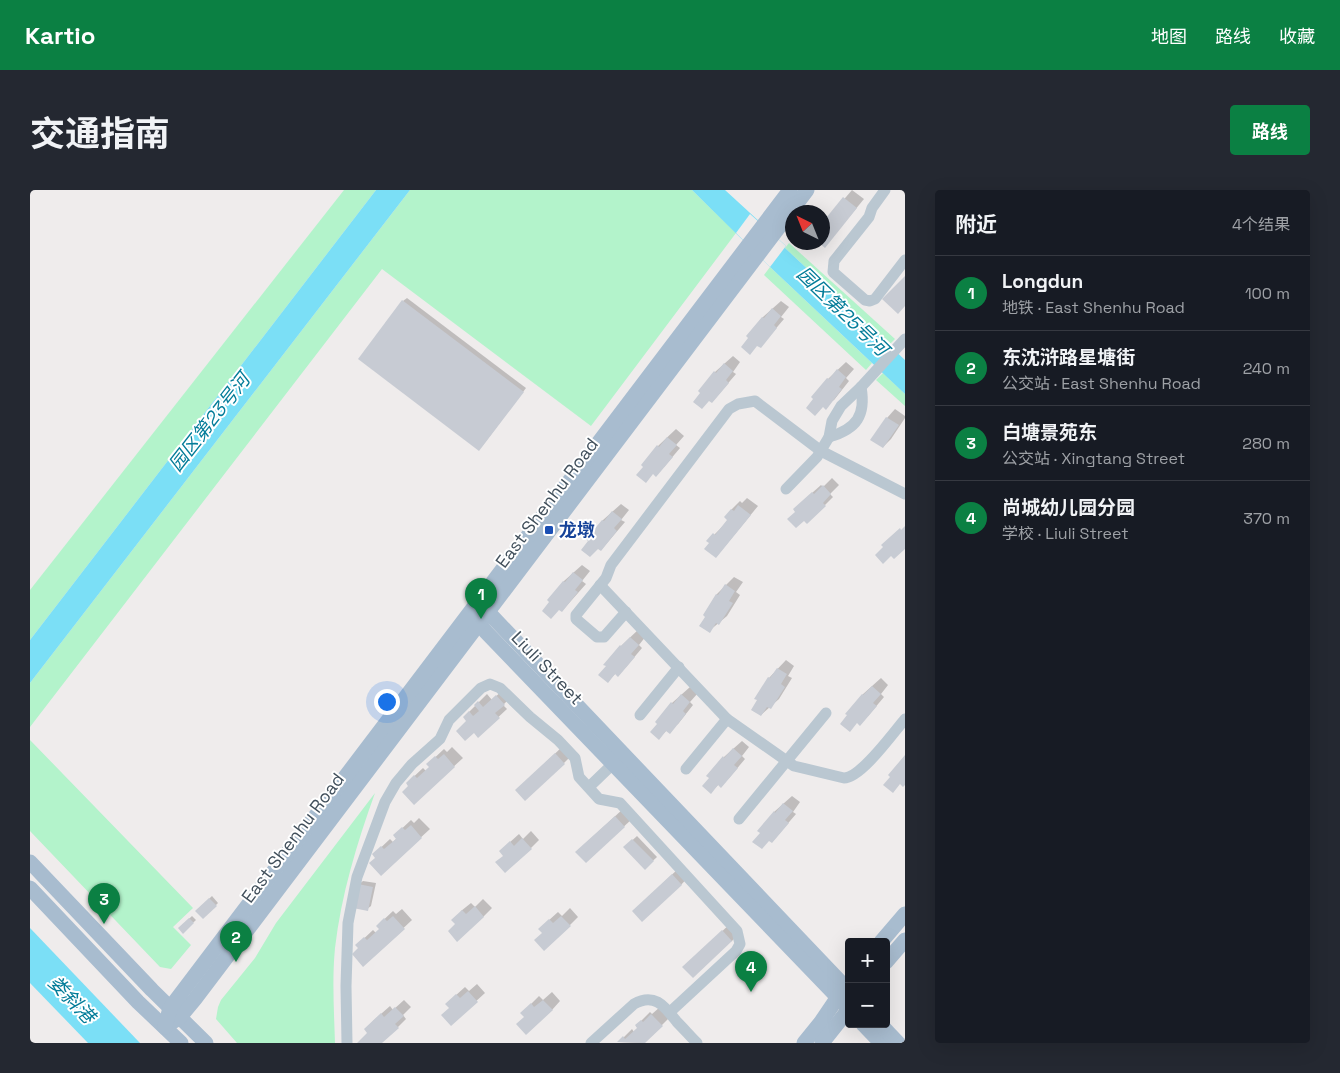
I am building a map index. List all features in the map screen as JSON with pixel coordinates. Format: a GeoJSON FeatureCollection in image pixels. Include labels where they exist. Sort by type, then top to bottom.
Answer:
{"type":"FeatureCollection","features":[{"type":"Feature","properties":{"kind":"main road","name":"East Shenhu Road"},"geometry":{"type":"LineString","coordinates":[[768,230],[790,190]]}},
{"type":"Feature","properties":{"kind":"main road","name":"East Shenhu Road"},"geometry":{"type":"LineString","coordinates":[[175,1013],[261,913],[364,773],[484,619],[768,230],[807,190]]}},
{"type":"Feature","properties":{"kind":"main road","name":"East Shenhu Road"},"geometry":{"type":"LineString","coordinates":[[165,1027],[470,612],[753,250]]}},
{"type":"Feature","properties":{"kind":"main road","name":"Liuli Street"},"geometry":{"type":"LineString","coordinates":[[470,612],[484,619],[618,759],[845,989]]}},
{"type":"Feature","properties":{"kind":"main road"},"geometry":{"type":"LineString","coordinates":[[30,862],[206,1043]]}},
{"type":"Feature","properties":{"kind":"main road"},"geometry":{"type":"LineString","coordinates":[[30,888],[138,1002],[181,1043]]}},
{"type":"Feature","properties":{"kind":"main road"},"geometry":{"type":"LineString","coordinates":[[884,938],[905,914]]}},
{"type":"Feature","properties":{"kind":"main road"},"geometry":{"type":"LineString","coordinates":[[890,957],[905,940]]}},
{"type":"Feature","properties":{"kind":"main road"},"geometry":{"type":"LineString","coordinates":[[804,1043],[845,989]]}},
{"type":"Feature","properties":{"kind":"main road"},"geometry":{"type":"LineString","coordinates":[[822,1043],[845,1014]]}},
{"type":"Feature","properties":{"kind":"main road"},"geometry":{"type":"LineString","coordinates":[[867,1028],[881,1043]]}},
{"type":"Feature","properties":{"kind":"main road"},"geometry":{"type":"LineString","coordinates":[[884,1028],[898,1043]]}},
{"type":"Feature","properties":{"kind":"street"},"geometry":{"type":"LineString","coordinates":[[885,190],[872,208],[869,217],[834,261],[833,272],[866,300],[870,301],[875,299],[905,260]]}},
{"type":"Feature","properties":{"kind":"street"},"geometry":{"type":"LineString","coordinates":[[786,490],[817,457],[830,437],[830,428],[836,414],[848,398],[871,377],[904,341]]}},
{"type":"Feature","properties":{"kind":"street"},"geometry":{"type":"LineString","coordinates":[[830,437],[847,431],[862,413],[864,400],[861,387]]}},
{"type":"Feature","properties":{"kind":"street"},"geometry":{"type":"LineString","coordinates":[[626,612],[601,638],[578,623],[576,619],[576,614],[606,578],[611,565],[729,409],[738,404],[754,401],[821,451],[905,494]]}},
{"type":"Feature","properties":{"kind":"street"},"geometry":{"type":"LineString","coordinates":[[600,585],[727,720],[785,762],[803,769],[850,778],[863,768],[905,719]]}},
{"type":"Feature","properties":{"kind":"street"},"geometry":{"type":"LineString","coordinates":[[640,715],[679,667]]}},
{"type":"Feature","properties":{"kind":"street"},"geometry":{"type":"LineString","coordinates":[[347,1043],[348,923],[357,877],[385,802],[396,783],[412,764],[440,739],[449,720],[485,685],[490,684],[500,688],[530,717],[558,740],[574,758],[579,777],[599,799],[620,803],[735,927],[740,944],[736,951],[670,1012]]}},
{"type":"Feature","properties":{"kind":"street"},"geometry":{"type":"LineString","coordinates":[[739,819],[826,713]]}},
{"type":"Feature","properties":{"kind":"street"},"geometry":{"type":"LineString","coordinates":[[686,769],[727,720]]}},
{"type":"Feature","properties":{"kind":"street"},"geometry":{"type":"LineString","coordinates":[[588,787],[618,759]]}},
{"type":"Feature","properties":{"kind":"street"},"geometry":{"type":"LineString","coordinates":[[591,1043],[640,1000],[659,1002],[697,1043]]}},
{"type":"Feature","properties":{"kind":"green space"},"geometry":{"type":"Polygon","coordinates":[[[344,190],[376,190],[30,640],[30,590],[344,190]]]}},
{"type":"Feature","properties":{"kind":"green space"},"geometry":{"type":"Polygon","coordinates":[[[410,190],[692,190],[736,233],[591,426],[382,269],[30,727],[30,683],[410,190]]]}},
{"type":"Feature","properties":{"kind":"green space"},"geometry":{"type":"Polygon","coordinates":[[[787,250],[797,250],[895,339],[889,345],[787,250]]]}},
{"type":"Feature","properties":{"kind":"green space"},"geometry":{"type":"Polygon","coordinates":[[[770,267],[872,363],[866,370],[764,275],[770,267]]]}},
{"type":"Feature","properties":{"kind":"green space"},"geometry":{"type":"Polygon","coordinates":[[[883,373],[905,394],[905,406],[876,380],[883,373]]]}},
{"type":"Feature","properties":{"kind":"green space"},"geometry":{"type":"Polygon","coordinates":[[[30,740],[193,908],[173,927],[191,945],[171,969],[160,967],[30,831],[30,740]]]}},
{"type":"Feature","properties":{"kind":"green space"},"geometry":{"type":"Polygon","coordinates":[[[375,793],[362,831],[341,908],[335,948],[335,1043],[237,1043],[216,1019],[221,1000],[255,958],[276,923],[375,793]]]}},
{"type":"Feature","properties":{"kind":"water","name":"园区第23号河"},"geometry":{"type":"Polygon","coordinates":[[[376,190],[410,190],[30,683],[30,640],[376,190]]]}},
{"type":"Feature","properties":{"kind":"water","name":"园区第25号河"},"geometry":{"type":"Polygon","coordinates":[[[692,190],[725,190],[785,245],[785,250],[905,360],[905,394],[770,267],[692,190]]]}},
{"type":"Feature","properties":{"kind":"water","name":"娄斜港"},"geometry":{"type":"Polygon","coordinates":[[[30,928],[140,1043],[88,1043],[30,983],[30,928]]]}},
{"type":"Feature","properties":{"kind":"pier"},"geometry":{"type":"Polygon","coordinates":[[[750,214],[785,245],[785,247],[770,267],[736,233],[750,214]]]}},
{"type":"Feature","properties":{"kind":"building"},"geometry":{"type":"Polygon","coordinates":[[[843,197],[857,208],[830,242],[830,213],[843,197]]]}},
{"type":"Feature","properties":{"kind":"building"},"geometry":{"type":"Polygon","coordinates":[[[905,276],[905,306],[898,314],[882,299],[905,276]]]}},
{"type":"Feature","properties":{"kind":"building"},"geometry":{"type":"Polygon","coordinates":[[[402,300],[524,392],[479,451],[358,359],[402,300]]]}},
{"type":"Feature","properties":{"kind":"building"},"geometry":{"type":"Polygon","coordinates":[[[772,308],[781,316],[774,325],[777,328],[761,348],[757,346],[750,355],[741,347],[748,338],[746,336],[772,308]]]}},
{"type":"Feature","properties":{"kind":"building"},"geometry":{"type":"Polygon","coordinates":[[[724,363],[733,371],[726,380],[729,383],[712,403],[709,401],[702,409],[693,402],[700,393],[698,391],[714,371],[716,373],[724,363]]]}},
{"type":"Feature","properties":{"kind":"building"},"geometry":{"type":"Polygon","coordinates":[[[837,369],[846,377],[839,387],[842,389],[826,410],[823,407],[815,416],[806,408],[813,399],[811,397],[837,369]]]}},
{"type":"Feature","properties":{"kind":"building"},"geometry":{"type":"Polygon","coordinates":[[[886,417],[899,425],[883,448],[870,440],[886,417]]]}},
{"type":"Feature","properties":{"kind":"building"},"geometry":{"type":"Polygon","coordinates":[[[667,437],[677,445],[669,454],[673,457],[656,477],[653,474],[646,483],[636,475],[643,467],[641,465],[657,445],[659,447],[667,437]]]}},
{"type":"Feature","properties":{"kind":"building"},"geometry":{"type":"Polygon","coordinates":[[[823,485],[831,494],[823,503],[826,506],[807,524],[804,521],[796,528],[787,519],[795,512],[793,509],[823,485]]]}},
{"type":"Feature","properties":{"kind":"building"},"geometry":{"type":"Polygon","coordinates":[[[738,505],[751,515],[716,558],[704,549],[709,543],[706,541],[713,533],[715,535],[727,520],[724,517],[731,509],[734,511],[738,505]]]}},
{"type":"Feature","properties":{"kind":"building"},"geometry":{"type":"Polygon","coordinates":[[[612,511],[622,519],[614,528],[617,531],[601,551],[598,549],[590,557],[581,550],[588,541],[586,539],[612,511]]]}},
{"type":"Feature","properties":{"kind":"building"},"geometry":{"type":"Polygon","coordinates":[[[905,526],[905,549],[894,559],[891,556],[883,564],[875,555],[883,547],[881,545],[900,528],[901,530],[905,526]]]}},
{"type":"Feature","properties":{"kind":"building"},"geometry":{"type":"Polygon","coordinates":[[[573,572],[583,580],[575,590],[578,592],[562,612],[559,610],[551,619],[542,611],[549,602],[547,600],[573,572]]]}},
{"type":"Feature","properties":{"kind":"building"},"geometry":{"type":"Polygon","coordinates":[[[725,584],[735,591],[729,601],[733,603],[719,625],[716,623],[710,633],[699,626],[705,617],[703,615],[716,594],[718,595],[725,584]]]}},
{"type":"Feature","properties":{"kind":"building"},"geometry":{"type":"Polygon","coordinates":[[[630,637],[639,645],[631,654],[635,657],[618,677],[615,674],[608,683],[598,675],[606,666],[603,665],[620,645],[630,637]]]}},
{"type":"Feature","properties":{"kind":"building"},"geometry":{"type":"Polygon","coordinates":[[[777,668],[787,674],[781,684],[785,687],[771,709],[767,707],[761,716],[751,710],[757,700],[754,699],[768,677],[770,678],[777,668]]]}},
{"type":"Feature","properties":{"kind":"building"},"geometry":{"type":"Polygon","coordinates":[[[872,686],[881,694],[873,703],[877,706],[860,726],[857,723],[850,732],[840,724],[847,715],[845,714],[862,694],[872,686]]]}},
{"type":"Feature","properties":{"kind":"building"},"geometry":{"type":"Polygon","coordinates":[[[681,694],[690,702],[683,711],[686,714],[670,734],[666,731],[659,740],[650,732],[657,724],[655,722],[671,702],[673,704],[681,694]]]}},
{"type":"Feature","properties":{"kind":"building"},"geometry":{"type":"Polygon","coordinates":[[[496,695],[505,705],[495,713],[500,718],[478,738],[474,733],[465,741],[456,731],[466,721],[463,717],[469,711],[473,716],[479,711],[474,705],[478,701],[483,707],[496,695]]]}},
{"type":"Feature","properties":{"kind":"building"},"geometry":{"type":"Polygon","coordinates":[[[733,748],[742,756],[734,765],[738,768],[721,788],[718,785],[711,794],[702,786],[709,778],[706,776],[723,756],[724,758],[733,748]]]}},
{"type":"Feature","properties":{"kind":"building"},"geometry":{"type":"Polygon","coordinates":[[[555,753],[565,764],[525,801],[515,790],[555,753]]]}},
{"type":"Feature","properties":{"kind":"building"},"geometry":{"type":"Polygon","coordinates":[[[444,754],[455,767],[414,805],[402,792],[408,786],[406,783],[414,775],[417,778],[429,767],[426,764],[435,756],[438,759],[444,754]]]}},
{"type":"Feature","properties":{"kind":"building"},"geometry":{"type":"Polygon","coordinates":[[[905,755],[905,785],[903,787],[900,784],[893,793],[883,785],[890,777],[888,775],[905,755]]]}},
{"type":"Feature","properties":{"kind":"building"},"geometry":{"type":"Polygon","coordinates":[[[783,803],[793,811],[785,820],[789,823],[772,843],[769,841],[762,849],[752,842],[760,833],[757,831],[783,803]]]}},
{"type":"Feature","properties":{"kind":"building"},"geometry":{"type":"Polygon","coordinates":[[[615,816],[625,827],[586,863],[575,852],[615,816]]]}},
{"type":"Feature","properties":{"kind":"building"},"geometry":{"type":"Polygon","coordinates":[[[411,825],[422,838],[381,876],[369,863],[375,858],[372,854],[381,846],[384,849],[396,839],[393,835],[402,827],[405,830],[411,825]]]}},
{"type":"Feature","properties":{"kind":"building"},"geometry":{"type":"Polygon","coordinates":[[[522,838],[532,849],[505,873],[495,862],[503,856],[499,851],[510,841],[514,846],[522,838]]]}},
{"type":"Feature","properties":{"kind":"building"},"geometry":{"type":"Polygon","coordinates":[[[632,839],[654,861],[645,870],[623,847],[632,839]]]}},
{"type":"Feature","properties":{"kind":"building"},"geometry":{"type":"Polygon","coordinates":[[[672,874],[682,885],[642,922],[632,911],[672,874]]]}},
{"type":"Feature","properties":{"kind":"building"},"geometry":{"type":"Polygon","coordinates":[[[358,884],[373,887],[368,911],[353,908],[358,884]]]}},
{"type":"Feature","properties":{"kind":"building"},"geometry":{"type":"Polygon","coordinates":[[[209,898],[217,906],[203,919],[195,911],[209,898]]]}},
{"type":"Feature","properties":{"kind":"building"},"geometry":{"type":"Polygon","coordinates":[[[475,906],[484,917],[457,942],[448,931],[455,924],[451,920],[462,910],[466,914],[475,906]]]}},
{"type":"Feature","properties":{"kind":"building"},"geometry":{"type":"Polygon","coordinates":[[[393,916],[405,929],[363,967],[352,954],[358,948],[355,945],[364,937],[367,940],[379,929],[376,926],[384,918],[387,921],[393,916]]]}},
{"type":"Feature","properties":{"kind":"building"},"geometry":{"type":"Polygon","coordinates":[[[561,916],[571,926],[544,951],[534,940],[542,933],[538,929],[549,919],[553,923],[561,916]]]}},
{"type":"Feature","properties":{"kind":"building"},"geometry":{"type":"Polygon","coordinates":[[[189,918],[194,923],[183,934],[178,928],[189,918]]]}},
{"type":"Feature","properties":{"kind":"building"},"geometry":{"type":"Polygon","coordinates":[[[722,930],[732,941],[693,978],[682,967],[722,930]]]}},
{"type":"Feature","properties":{"kind":"building"},"geometry":{"type":"Polygon","coordinates":[[[468,991],[478,1002],[451,1026],[441,1015],[449,1008],[445,1004],[456,994],[460,998],[468,991]]]}},
{"type":"Feature","properties":{"kind":"building"},"geometry":{"type":"Polygon","coordinates":[[[543,1000],[553,1010],[526,1035],[516,1024],[524,1017],[520,1013],[531,1003],[534,1007],[543,1000]]]}},
{"type":"Feature","properties":{"kind":"building"},"geometry":{"type":"Polygon","coordinates":[[[395,1007],[404,1016],[395,1024],[399,1028],[382,1043],[357,1043],[367,1033],[364,1029],[381,1013],[384,1017],[395,1007]]]}},
{"type":"Feature","properties":{"kind":"building"},"geometry":{"type":"Polygon","coordinates":[[[651,1014],[663,1026],[645,1043],[617,1042],[623,1036],[625,1039],[637,1028],[635,1025],[641,1020],[643,1022],[651,1014]]]}},
{"type":"Feature","properties":{"kind":"place","name":"龙墩"},"geometry":{"type":"Point","coordinates":[549,530]}},
{"type":"Feature","properties":{"kind":"place","name":"Longdun"},"geometry":{"type":"Point","coordinates":[481,619]}},
{"type":"Feature","properties":{"kind":"place","name":"白塘景苑东"},"geometry":{"type":"Point","coordinates":[104,924]}},
{"type":"Feature","properties":{"kind":"place","name":"东沈浒路星塘街"},"geometry":{"type":"Point","coordinates":[236,962]}},
{"type":"Feature","properties":{"kind":"place","name":"尚城幼儿园分园"},"geometry":{"type":"Point","coordinates":[751,992]}}]}
